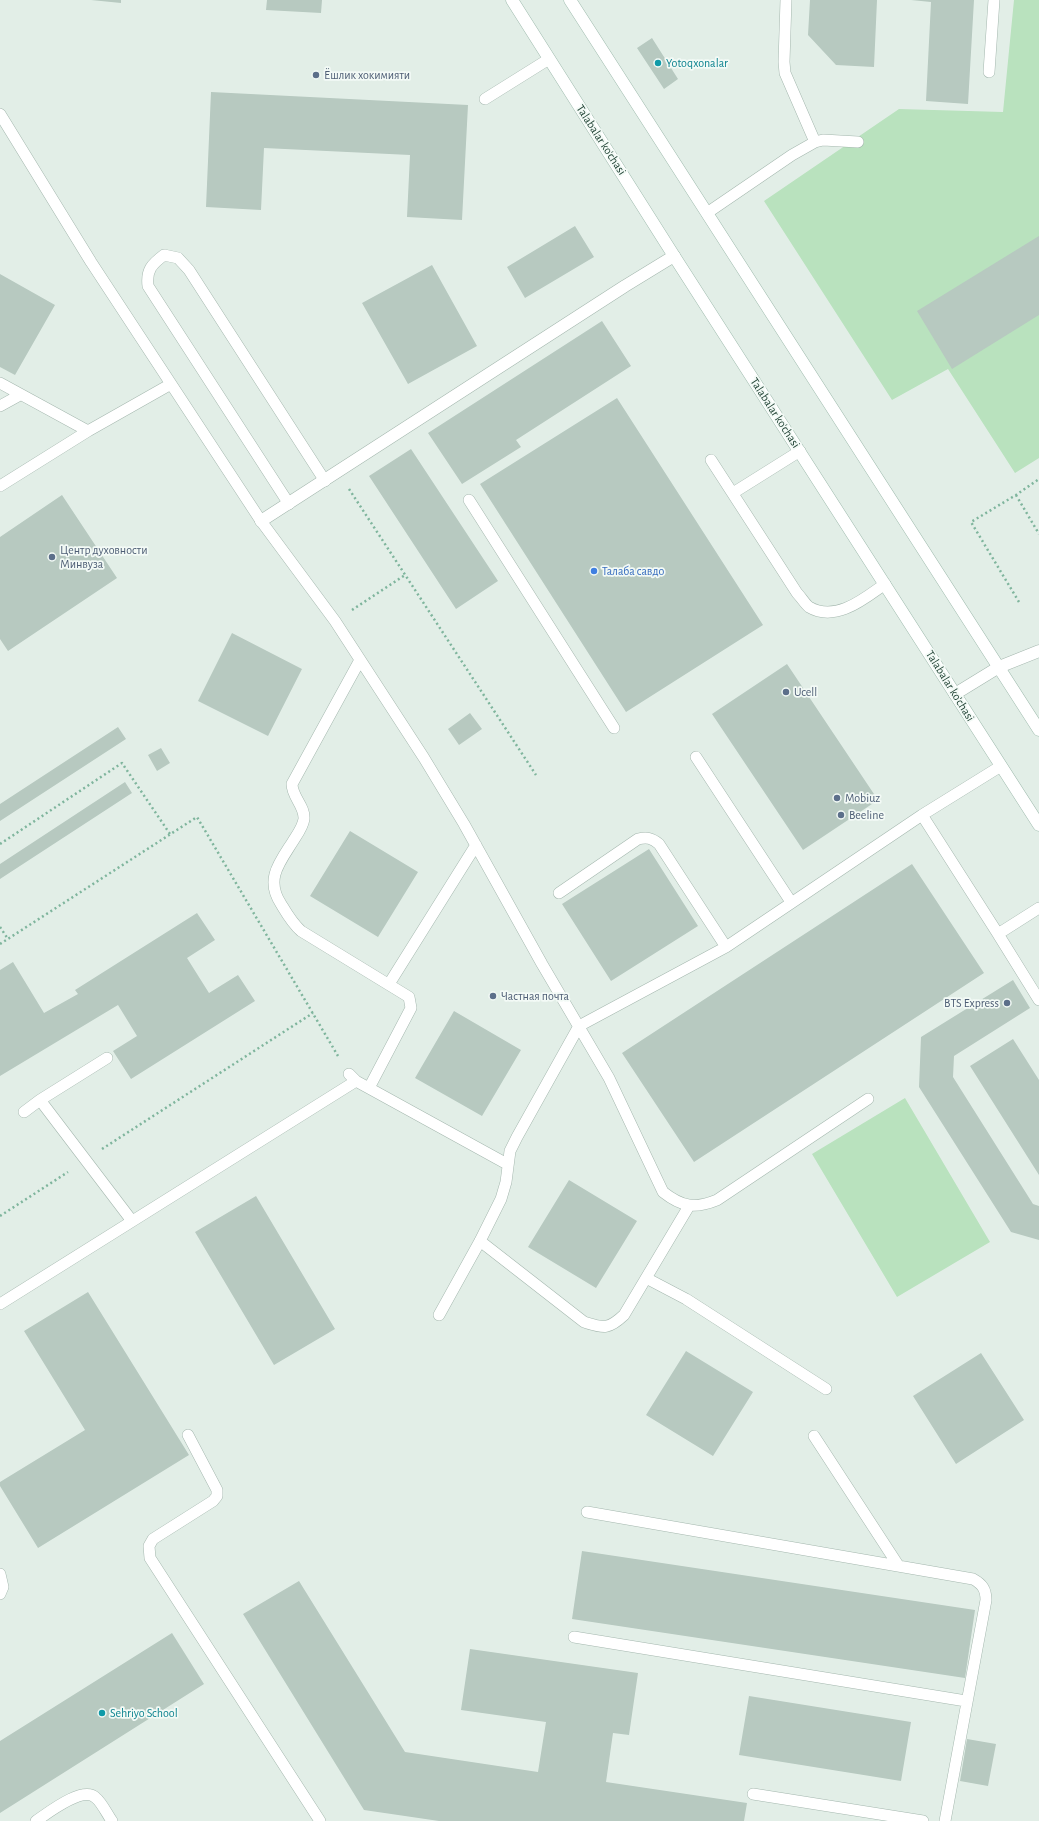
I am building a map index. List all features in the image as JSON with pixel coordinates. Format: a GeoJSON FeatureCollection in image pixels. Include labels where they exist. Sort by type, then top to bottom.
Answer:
{"type":"FeatureCollection","features":[{"type":"Feature","properties":{"kind":"main road","name":"Talabalar ko'chasi"},"geometry":{"type":"LineString","coordinates":[[512,0],[674,256],[800,450],[954,694],[1039,825]]}},
{"type":"Feature","properties":{"kind":"main road"},"geometry":{"type":"LineString","coordinates":[[570,0],[1039,730]]}},
{"type":"Feature","properties":{"kind":"main road"},"geometry":{"type":"LineString","coordinates":[[261,521],[625,286],[674,256]]}},
{"type":"Feature","properties":{"kind":"main road"},"geometry":{"type":"LineString","coordinates":[[954,694],[999,667],[1039,651]]}},
{"type":"Feature","properties":{"kind":"lane"},"geometry":{"type":"LineString","coordinates":[[786,0],[785,73],[815,142]]}},
{"type":"Feature","properties":{"kind":"lane"},"geometry":{"type":"LineString","coordinates":[[989,72],[994,0]]}},
{"type":"Feature","properties":{"kind":"lane"},"geometry":{"type":"LineString","coordinates":[[486,99],[549,59]]}},
{"type":"Feature","properties":{"kind":"lane"},"geometry":{"type":"LineString","coordinates":[[0,114],[91,262],[261,521],[335,622],[424,758],[476,845],[542,964],[609,1078],[663,1192],[674,1201],[689,1206],[703,1206],[717,1200],[868,1099]]}},
{"type":"Feature","properties":{"kind":"lane"},"geometry":{"type":"LineString","coordinates":[[707,213],[792,154],[815,142],[823,140],[858,142]]}},
{"type":"Feature","properties":{"kind":"lane"},"geometry":{"type":"LineString","coordinates":[[289,504],[148,286],[147,278],[151,265],[164,255],[178,258],[189,270],[325,481]]}},
{"type":"Feature","properties":{"kind":"lane"},"geometry":{"type":"LineString","coordinates":[[0,383],[88,431]]}},
{"type":"Feature","properties":{"kind":"lane"},"geometry":{"type":"LineString","coordinates":[[0,486],[88,431],[171,384]]}},
{"type":"Feature","properties":{"kind":"lane"},"geometry":{"type":"LineString","coordinates":[[0,406],[20,395]]}},
{"type":"Feature","properties":{"kind":"lane"},"geometry":{"type":"LineString","coordinates":[[733,493],[800,450]]}},
{"type":"Feature","properties":{"kind":"lane"},"geometry":{"type":"LineString","coordinates":[[711,460],[798,593],[809,607],[824,612],[837,611],[861,601],[885,584]]}},
{"type":"Feature","properties":{"kind":"lane"},"geometry":{"type":"LineString","coordinates":[[469,500],[614,728]]}},
{"type":"Feature","properties":{"kind":"lane"},"geometry":{"type":"LineString","coordinates":[[360,660],[292,784],[292,790],[304,811],[304,819],[301,828],[275,872],[273,883],[275,895],[297,928],[409,997],[411,1008],[369,1088]]}},
{"type":"Feature","properties":{"kind":"lane"},"geometry":{"type":"LineString","coordinates":[[696,756],[791,902]]}},
{"type":"Feature","properties":{"kind":"lane"},"geometry":{"type":"LineString","coordinates":[[439,1315],[480,1241],[501,1199],[506,1182],[507,1164],[510,1151],[579,1026],[726,947],[922,815],[1001,766]]}},
{"type":"Feature","properties":{"kind":"lane"},"geometry":{"type":"LineString","coordinates":[[922,815],[1039,1000]]}},
{"type":"Feature","properties":{"kind":"lane"},"geometry":{"type":"LineString","coordinates":[[559,893],[638,839],[647,837],[654,839],[659,844],[726,947]]}},
{"type":"Feature","properties":{"kind":"lane"},"geometry":{"type":"LineString","coordinates":[[389,984],[476,845]]}},
{"type":"Feature","properties":{"kind":"lane"},"geometry":{"type":"LineString","coordinates":[[998,934],[1039,908]]}},
{"type":"Feature","properties":{"kind":"lane"},"geometry":{"type":"LineString","coordinates":[[24,1112],[40,1100],[107,1058]]}},
{"type":"Feature","properties":{"kind":"lane"},"geometry":{"type":"LineString","coordinates":[[0,1304],[132,1221],[352,1077],[369,1088],[507,1164]]}},
{"type":"Feature","properties":{"kind":"lane"},"geometry":{"type":"LineString","coordinates":[[40,1100],[132,1221]]}},
{"type":"Feature","properties":{"kind":"lane"},"geometry":{"type":"LineString","coordinates":[[480,1241],[584,1322],[600,1327],[613,1325],[624,1315],[689,1206]]}},
{"type":"Feature","properties":{"kind":"lane"},"geometry":{"type":"LineString","coordinates":[[646,1278],[686,1299],[826,1389]]}},
{"type":"Feature","properties":{"kind":"lane"},"geometry":{"type":"LineString","coordinates":[[188,1435],[217,1490],[217,1496],[213,1501],[153,1539],[149,1546],[150,1558],[320,1821]]}},
{"type":"Feature","properties":{"kind":"lane"},"geometry":{"type":"LineString","coordinates":[[814,1436],[898,1565]]}},
{"type":"Feature","properties":{"kind":"lane"},"geometry":{"type":"LineString","coordinates":[[587,1512],[898,1565],[973,1579],[981,1583],[986,1591],[986,1600],[966,1700],[945,1821]]}},
{"type":"Feature","properties":{"kind":"lane"},"geometry":{"type":"LineString","coordinates":[[0,1574],[3,1586],[0,1594]]}},
{"type":"Feature","properties":{"kind":"lane"},"geometry":{"type":"LineString","coordinates":[[574,1637],[966,1700]]}},
{"type":"Feature","properties":{"kind":"lane"},"geometry":{"type":"LineString","coordinates":[[36,1821],[80,1794],[90,1794],[96,1797],[112,1821]]}},
{"type":"Feature","properties":{"kind":"lane"},"geometry":{"type":"LineString","coordinates":[[752,1794],[922,1821]]}},
{"type":"Feature","properties":{"kind":"path"},"geometry":{"type":"LineString","coordinates":[[338,472],[536,775]]}},
{"type":"Feature","properties":{"kind":"path"},"geometry":{"type":"LineString","coordinates":[[1019,602],[971,522],[1016,495],[1039,479]]}},
{"type":"Feature","properties":{"kind":"path"},"geometry":{"type":"LineString","coordinates":[[1016,495],[1039,534]]}},
{"type":"Feature","properties":{"kind":"path"},"geometry":{"type":"LineString","coordinates":[[335,622],[405,575]]}},
{"type":"Feature","properties":{"kind":"path"},"geometry":{"type":"LineString","coordinates":[[0,844],[122,763],[170,834]]}},
{"type":"Feature","properties":{"kind":"path"},"geometry":{"type":"LineString","coordinates":[[0,944],[197,817],[352,1077]]}},
{"type":"Feature","properties":{"kind":"path"},"geometry":{"type":"LineString","coordinates":[[0,927],[8,939]]}},
{"type":"Feature","properties":{"kind":"path"},"geometry":{"type":"LineString","coordinates":[[0,1216],[313,1013]]}},
{"type":"Feature","properties":{"kind":"green space"},"geometry":{"type":"Polygon","coordinates":[[[1014,0],[1039,0],[1039,458],[1015,473],[948,369],[892,400],[764,201],[899,109],[1003,112],[1014,0]]]}},
{"type":"Feature","properties":{"kind":"green space"},"geometry":{"type":"Polygon","coordinates":[[[905,1098],[990,1242],[897,1297],[812,1154],[905,1098]]]}},
{"type":"Feature","properties":{"kind":"building"},"geometry":{"type":"Polygon","coordinates":[[[91,0],[121,0],[121,3],[91,0]]]}},
{"type":"Feature","properties":{"kind":"building"},"geometry":{"type":"Polygon","coordinates":[[[267,0],[322,0],[321,13],[266,10],[267,0]]]}},
{"type":"Feature","properties":{"kind":"building"},"geometry":{"type":"Polygon","coordinates":[[[810,0],[877,0],[874,67],[836,65],[808,35],[810,0]]]}},
{"type":"Feature","properties":{"kind":"building"},"geometry":{"type":"Polygon","coordinates":[[[911,0],[974,0],[968,104],[926,101],[931,2],[911,0]]]}},
{"type":"Feature","properties":{"kind":"building","name":"Yotoqxonalar"},"geometry":{"type":"Polygon","coordinates":[[[652,38],[678,79],[664,89],[637,48],[652,38]]]}},
{"type":"Feature","properties":{"kind":"building"},"geometry":{"type":"Polygon","coordinates":[[[211,92],[468,105],[462,220],[407,217],[410,155],[264,148],[261,210],[206,207],[211,92]]]}},
{"type":"Feature","properties":{"kind":"building"},"geometry":{"type":"Polygon","coordinates":[[[575,226],[594,257],[525,298],[507,267],[575,226]]]}},
{"type":"Feature","properties":{"kind":"building"},"geometry":{"type":"Polygon","coordinates":[[[1039,236],[1039,315],[952,369],[917,311],[1039,236]]]}},
{"type":"Feature","properties":{"kind":"building"},"geometry":{"type":"Polygon","coordinates":[[[432,265],[477,346],[408,384],[362,303],[432,265]]]}},
{"type":"Feature","properties":{"kind":"building"},"geometry":{"type":"Polygon","coordinates":[[[0,274],[55,305],[15,375],[0,367],[0,274]]]}},
{"type":"Feature","properties":{"kind":"building"},"geometry":{"type":"Polygon","coordinates":[[[602,321],[631,366],[516,440],[521,447],[462,484],[428,433],[602,321]]]}},
{"type":"Feature","properties":{"kind":"building"},"geometry":{"type":"Polygon","coordinates":[[[617,398],[763,625],[626,712],[480,484],[617,398]]]}},
{"type":"Feature","properties":{"kind":"building"},"geometry":{"type":"Polygon","coordinates":[[[411,449],[498,581],[456,609],[369,476],[411,449]]]}},
{"type":"Feature","properties":{"kind":"building","name":"Центр духовности Минвуза"},"geometry":{"type":"Polygon","coordinates":[[[62,495],[117,578],[8,651],[0,639],[0,537],[62,495]]]}},
{"type":"Feature","properties":{"kind":"building"},"geometry":{"type":"Polygon","coordinates":[[[232,633],[302,669],[268,736],[198,701],[232,633]]]}},
{"type":"Feature","properties":{"kind":"building"},"geometry":{"type":"Polygon","coordinates":[[[787,664],[878,800],[803,850],[712,714],[787,664]]]}},
{"type":"Feature","properties":{"kind":"building"},"geometry":{"type":"Polygon","coordinates":[[[470,713],[482,729],[459,745],[448,729],[470,713]]]}},
{"type":"Feature","properties":{"kind":"building"},"geometry":{"type":"Polygon","coordinates":[[[118,727],[126,739],[0,821],[0,804],[118,727]]]}},
{"type":"Feature","properties":{"kind":"building"},"geometry":{"type":"Polygon","coordinates":[[[161,748],[170,763],[157,771],[148,755],[161,748]]]}},
{"type":"Feature","properties":{"kind":"building"},"geometry":{"type":"Polygon","coordinates":[[[125,782],[132,793],[0,879],[0,864],[125,782]]]}},
{"type":"Feature","properties":{"kind":"building"},"geometry":{"type":"Polygon","coordinates":[[[350,831],[418,872],[378,937],[310,896],[350,831]]]}},
{"type":"Feature","properties":{"kind":"building"},"geometry":{"type":"Polygon","coordinates":[[[649,849],[698,926],[611,981],[562,904],[649,849]]]}},
{"type":"Feature","properties":{"kind":"building"},"geometry":{"type":"Polygon","coordinates":[[[912,864],[984,973],[694,1162],[622,1053],[912,864]]]}},
{"type":"Feature","properties":{"kind":"building"},"geometry":{"type":"Polygon","coordinates":[[[197,913],[215,940],[187,958],[209,993],[238,975],[255,1001],[131,1079],[113,1051],[137,1036],[118,1005],[0,1076],[0,970],[13,962],[44,1013],[78,994],[75,990],[197,913]]]}},
{"type":"Feature","properties":{"kind":"building"},"geometry":{"type":"Polygon","coordinates":[[[1013,980],[1030,1008],[954,1056],[953,1077],[1033,1204],[1039,1206],[1039,1240],[1011,1232],[919,1087],[921,1037],[1013,980]]]}},
{"type":"Feature","properties":{"kind":"building"},"geometry":{"type":"Polygon","coordinates":[[[454,1011],[521,1050],[482,1116],[415,1078],[454,1011]]]}},
{"type":"Feature","properties":{"kind":"building"},"geometry":{"type":"Polygon","coordinates":[[[1013,1039],[1039,1080],[1039,1175],[970,1066],[1013,1039]]]}},
{"type":"Feature","properties":{"kind":"building"},"geometry":{"type":"Polygon","coordinates":[[[569,1180],[637,1221],[596,1288],[528,1247],[569,1180]]]}},
{"type":"Feature","properties":{"kind":"building"},"geometry":{"type":"Polygon","coordinates":[[[256,1196],[335,1329],[274,1365],[195,1232],[256,1196]]]}},
{"type":"Feature","properties":{"kind":"building"},"geometry":{"type":"Polygon","coordinates":[[[88,1292],[189,1455],[38,1548],[0,1486],[0,1482],[85,1430],[24,1331],[88,1292]]]}},
{"type":"Feature","properties":{"kind":"building"},"geometry":{"type":"Polygon","coordinates":[[[686,1351],[753,1392],[713,1456],[646,1415],[686,1351]]]}},
{"type":"Feature","properties":{"kind":"building"},"geometry":{"type":"Polygon","coordinates":[[[981,1353],[1024,1420],[956,1464],[913,1396],[981,1353]]]}},
{"type":"Feature","properties":{"kind":"building"},"geometry":{"type":"Polygon","coordinates":[[[582,1551],[975,1610],[965,1678],[572,1619],[582,1551]]]}},
{"type":"Feature","properties":{"kind":"building"},"geometry":{"type":"Polygon","coordinates":[[[299,1581],[405,1752],[538,1772],[546,1722],[461,1710],[470,1649],[638,1673],[629,1735],[613,1733],[606,1782],[747,1803],[744,1821],[439,1821],[364,1810],[243,1614],[299,1581]]]}},
{"type":"Feature","properties":{"kind":"building","name":"Sehriyo School"},"geometry":{"type":"Polygon","coordinates":[[[172,1633],[204,1684],[0,1813],[0,1741],[172,1633]]]}},
{"type":"Feature","properties":{"kind":"building"},"geometry":{"type":"Polygon","coordinates":[[[749,1696],[911,1722],[901,1781],[739,1755],[749,1696]]]}},
{"type":"Feature","properties":{"kind":"building"},"geometry":{"type":"Polygon","coordinates":[[[967,1739],[996,1744],[988,1786],[960,1781],[967,1739]]]}},
{"type":"Feature","properties":{"kind":"place","name":"Yotoqxonalar"},"geometry":{"type":"Point","coordinates":[658,63]}},
{"type":"Feature","properties":{"kind":"place","name":"Ёшлик хокимияти"},"geometry":{"type":"Point","coordinates":[316,75]}},
{"type":"Feature","properties":{"kind":"place","name":"Центр духовности Минвуза"},"geometry":{"type":"Point","coordinates":[52,557]}},
{"type":"Feature","properties":{"kind":"place","name":"Талаба савдо"},"geometry":{"type":"Point","coordinates":[594,571]}},
{"type":"Feature","properties":{"kind":"place","name":"Ucell"},"geometry":{"type":"Point","coordinates":[786,692]}},
{"type":"Feature","properties":{"kind":"place","name":"Mobiuz"},"geometry":{"type":"Point","coordinates":[837,798]}},
{"type":"Feature","properties":{"kind":"place","name":"Beeline"},"geometry":{"type":"Point","coordinates":[841,815]}},
{"type":"Feature","properties":{"kind":"place","name":"Частная почта"},"geometry":{"type":"Point","coordinates":[493,996]}},
{"type":"Feature","properties":{"kind":"place","name":"BTS Express"},"geometry":{"type":"Point","coordinates":[1007,1003]}},
{"type":"Feature","properties":{"kind":"place","name":"Sehriyo School"},"geometry":{"type":"Point","coordinates":[102,1713]}}]}
